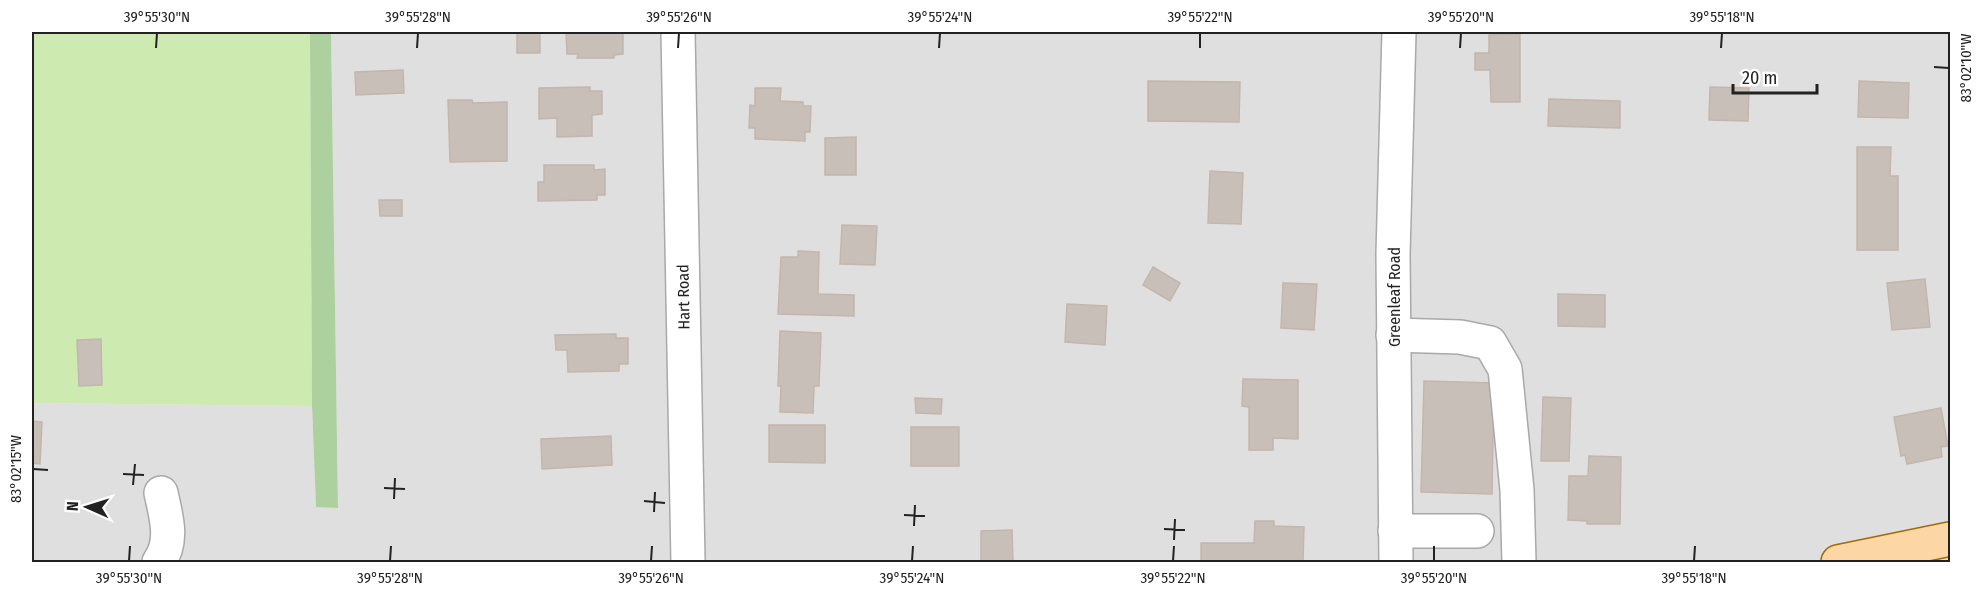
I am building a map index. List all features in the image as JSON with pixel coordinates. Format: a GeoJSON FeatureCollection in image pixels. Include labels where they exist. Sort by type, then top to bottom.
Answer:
{"type":"FeatureCollection","features":[{"type":"Feature","properties":{"kind":"main road"},"geometry":{"type":"LineString","coordinates":[[1838,562],[1950,539]]}},
{"type":"Feature","properties":{"kind":"street","name":"Hart Road"},"geometry":{"type":"LineString","coordinates":[[678,32],[688,562]]}},
{"type":"Feature","properties":{"kind":"street","name":"Greenleaf Road"},"geometry":{"type":"LineString","coordinates":[[1395,547],[1394,335],[1399,32]]}},
{"type":"Feature","properties":{"kind":"street"},"geometry":{"type":"LineString","coordinates":[[1394,335],[1461,337],[1490,343],[1505,369],[1517,490],[1519,562]]}},
{"type":"Feature","properties":{"kind":"street"},"geometry":{"type":"LineString","coordinates":[[159,562],[163,557],[169,528],[161,493]]}},
{"type":"Feature","properties":{"kind":"street"},"geometry":{"type":"LineString","coordinates":[[1395,547],[1477,531]]}},
{"type":"Feature","properties":{"kind":"shaded area"},"geometry":{"type":"Polygon","coordinates":[[[331,32],[1950,32],[1950,562],[32,562],[32,403],[312,406],[316,506],[338,508],[331,32]]]}},
{"type":"Feature","properties":{"kind":"green space"},"geometry":{"type":"Polygon","coordinates":[[[32,32],[310,32],[312,406],[32,403],[32,32]]]}},
{"type":"Feature","properties":{"kind":"green space"},"geometry":{"type":"Polygon","coordinates":[[[310,32],[331,32],[338,508],[316,507],[312,406],[310,32]]]}},
{"type":"Feature","properties":{"kind":"building"},"geometry":{"type":"Polygon","coordinates":[[[517,32],[540,32],[540,53],[517,53],[517,32]]]}},
{"type":"Feature","properties":{"kind":"building"},"geometry":{"type":"Polygon","coordinates":[[[566,32],[623,32],[623,54],[614,55],[614,58],[577,58],[578,54],[567,54],[566,32]]]}},
{"type":"Feature","properties":{"kind":"building"},"geometry":{"type":"Polygon","coordinates":[[[1520,34],[1520,102],[1491,102],[1490,70],[1475,70],[1475,53],[1489,53],[1489,35],[1520,34]]]}},
{"type":"Feature","properties":{"kind":"building"},"geometry":{"type":"Polygon","coordinates":[[[403,70],[404,93],[356,95],[355,72],[403,70]]]}},
{"type":"Feature","properties":{"kind":"building"},"geometry":{"type":"Polygon","coordinates":[[[1148,81],[1240,82],[1239,122],[1148,121],[1148,81]]]}},
{"type":"Feature","properties":{"kind":"building"},"geometry":{"type":"Polygon","coordinates":[[[1859,81],[1909,83],[1908,118],[1858,117],[1859,81]]]}},
{"type":"Feature","properties":{"kind":"building"},"geometry":{"type":"Polygon","coordinates":[[[590,87],[590,91],[602,91],[602,114],[592,115],[592,136],[557,137],[557,118],[539,119],[539,88],[590,87]]]}},
{"type":"Feature","properties":{"kind":"building"},"geometry":{"type":"Polygon","coordinates":[[[1710,87],[1749,88],[1748,121],[1709,120],[1710,87]]]}},
{"type":"Feature","properties":{"kind":"building"},"geometry":{"type":"Polygon","coordinates":[[[755,88],[781,88],[780,101],[803,102],[803,106],[811,106],[810,132],[805,132],[805,141],[755,139],[755,128],[749,128],[750,105],[755,106],[755,88]]]}},
{"type":"Feature","properties":{"kind":"building"},"geometry":{"type":"Polygon","coordinates":[[[1549,99],[1620,101],[1620,128],[1548,126],[1549,99]]]}},
{"type":"Feature","properties":{"kind":"building"},"geometry":{"type":"Polygon","coordinates":[[[448,100],[472,100],[473,103],[507,102],[507,161],[450,162],[448,100]]]}},
{"type":"Feature","properties":{"kind":"building"},"geometry":{"type":"Polygon","coordinates":[[[856,137],[856,175],[825,175],[825,138],[856,137]]]}},
{"type":"Feature","properties":{"kind":"building"},"geometry":{"type":"Polygon","coordinates":[[[1857,147],[1891,147],[1890,176],[1898,176],[1898,250],[1857,250],[1857,147]]]}},
{"type":"Feature","properties":{"kind":"building"},"geometry":{"type":"Polygon","coordinates":[[[544,165],[594,165],[594,170],[605,169],[605,195],[597,195],[597,200],[538,201],[538,182],[544,182],[544,165]]]}},
{"type":"Feature","properties":{"kind":"building"},"geometry":{"type":"Polygon","coordinates":[[[1210,171],[1243,173],[1241,224],[1208,223],[1210,171]]]}},
{"type":"Feature","properties":{"kind":"building"},"geometry":{"type":"Polygon","coordinates":[[[379,200],[402,200],[402,216],[380,216],[379,200]]]}},
{"type":"Feature","properties":{"kind":"building"},"geometry":{"type":"Polygon","coordinates":[[[842,225],[877,226],[875,265],[840,264],[842,225]]]}},
{"type":"Feature","properties":{"kind":"building"},"geometry":{"type":"Polygon","coordinates":[[[798,251],[819,252],[818,294],[854,295],[854,316],[778,314],[781,257],[798,257],[798,251]]]}},
{"type":"Feature","properties":{"kind":"building"},"geometry":{"type":"Polygon","coordinates":[[[1153,267],[1180,283],[1170,301],[1143,285],[1153,267]]]}},
{"type":"Feature","properties":{"kind":"building"},"geometry":{"type":"Polygon","coordinates":[[[1925,279],[1930,327],[1892,330],[1887,283],[1925,279]]]}},
{"type":"Feature","properties":{"kind":"building"},"geometry":{"type":"Polygon","coordinates":[[[1283,283],[1317,284],[1314,330],[1281,328],[1283,283]]]}},
{"type":"Feature","properties":{"kind":"building"},"geometry":{"type":"Polygon","coordinates":[[[1558,294],[1605,295],[1605,327],[1558,326],[1558,294]]]}},
{"type":"Feature","properties":{"kind":"building"},"geometry":{"type":"Polygon","coordinates":[[[1067,304],[1107,306],[1105,345],[1065,342],[1067,304]]]}},
{"type":"Feature","properties":{"kind":"building"},"geometry":{"type":"Polygon","coordinates":[[[780,331],[821,333],[819,386],[814,386],[813,413],[780,412],[781,386],[778,386],[780,331]]]}},
{"type":"Feature","properties":{"kind":"building"},"geometry":{"type":"Polygon","coordinates":[[[616,334],[616,338],[628,338],[628,364],[619,364],[619,371],[568,372],[567,350],[556,350],[555,335],[616,334]]]}},
{"type":"Feature","properties":{"kind":"building"},"geometry":{"type":"Polygon","coordinates":[[[101,339],[102,385],[79,386],[77,340],[101,339]]]}},
{"type":"Feature","properties":{"kind":"building"},"geometry":{"type":"Polygon","coordinates":[[[1243,379],[1298,380],[1298,439],[1273,438],[1273,450],[1249,450],[1249,407],[1242,406],[1243,379]]]}},
{"type":"Feature","properties":{"kind":"building"},"geometry":{"type":"Polygon","coordinates":[[[1424,381],[1494,383],[1492,494],[1421,492],[1424,381]]]}},
{"type":"Feature","properties":{"kind":"building"},"geometry":{"type":"Polygon","coordinates":[[[1543,397],[1571,398],[1569,461],[1541,461],[1543,397]]]}},
{"type":"Feature","properties":{"kind":"building"},"geometry":{"type":"Polygon","coordinates":[[[915,398],[942,399],[941,414],[916,413],[915,398]]]}},
{"type":"Feature","properties":{"kind":"building"},"geometry":{"type":"Polygon","coordinates":[[[1941,408],[1948,446],[1941,447],[1942,457],[1907,464],[1905,455],[1901,456],[1894,417],[1941,408]]]}},
{"type":"Feature","properties":{"kind":"building"},"geometry":{"type":"Polygon","coordinates":[[[32,421],[42,422],[40,464],[32,463],[32,421]]]}},
{"type":"Feature","properties":{"kind":"building"},"geometry":{"type":"Polygon","coordinates":[[[769,425],[825,425],[825,463],[769,462],[769,425]]]}},
{"type":"Feature","properties":{"kind":"building"},"geometry":{"type":"Polygon","coordinates":[[[911,427],[959,427],[959,466],[911,466],[911,427]]]}},
{"type":"Feature","properties":{"kind":"building"},"geometry":{"type":"Polygon","coordinates":[[[611,436],[612,465],[542,469],[541,439],[611,436]]]}},
{"type":"Feature","properties":{"kind":"building"},"geometry":{"type":"Polygon","coordinates":[[[1589,456],[1621,457],[1620,524],[1587,524],[1587,521],[1568,520],[1569,476],[1588,476],[1589,456]]]}},
{"type":"Feature","properties":{"kind":"building"},"geometry":{"type":"Polygon","coordinates":[[[1255,521],[1274,521],[1274,526],[1304,527],[1303,562],[1201,562],[1201,543],[1254,543],[1255,521]]]}},
{"type":"Feature","properties":{"kind":"building"},"geometry":{"type":"Polygon","coordinates":[[[1012,530],[1013,562],[981,562],[981,531],[1012,530]]]}}]}
